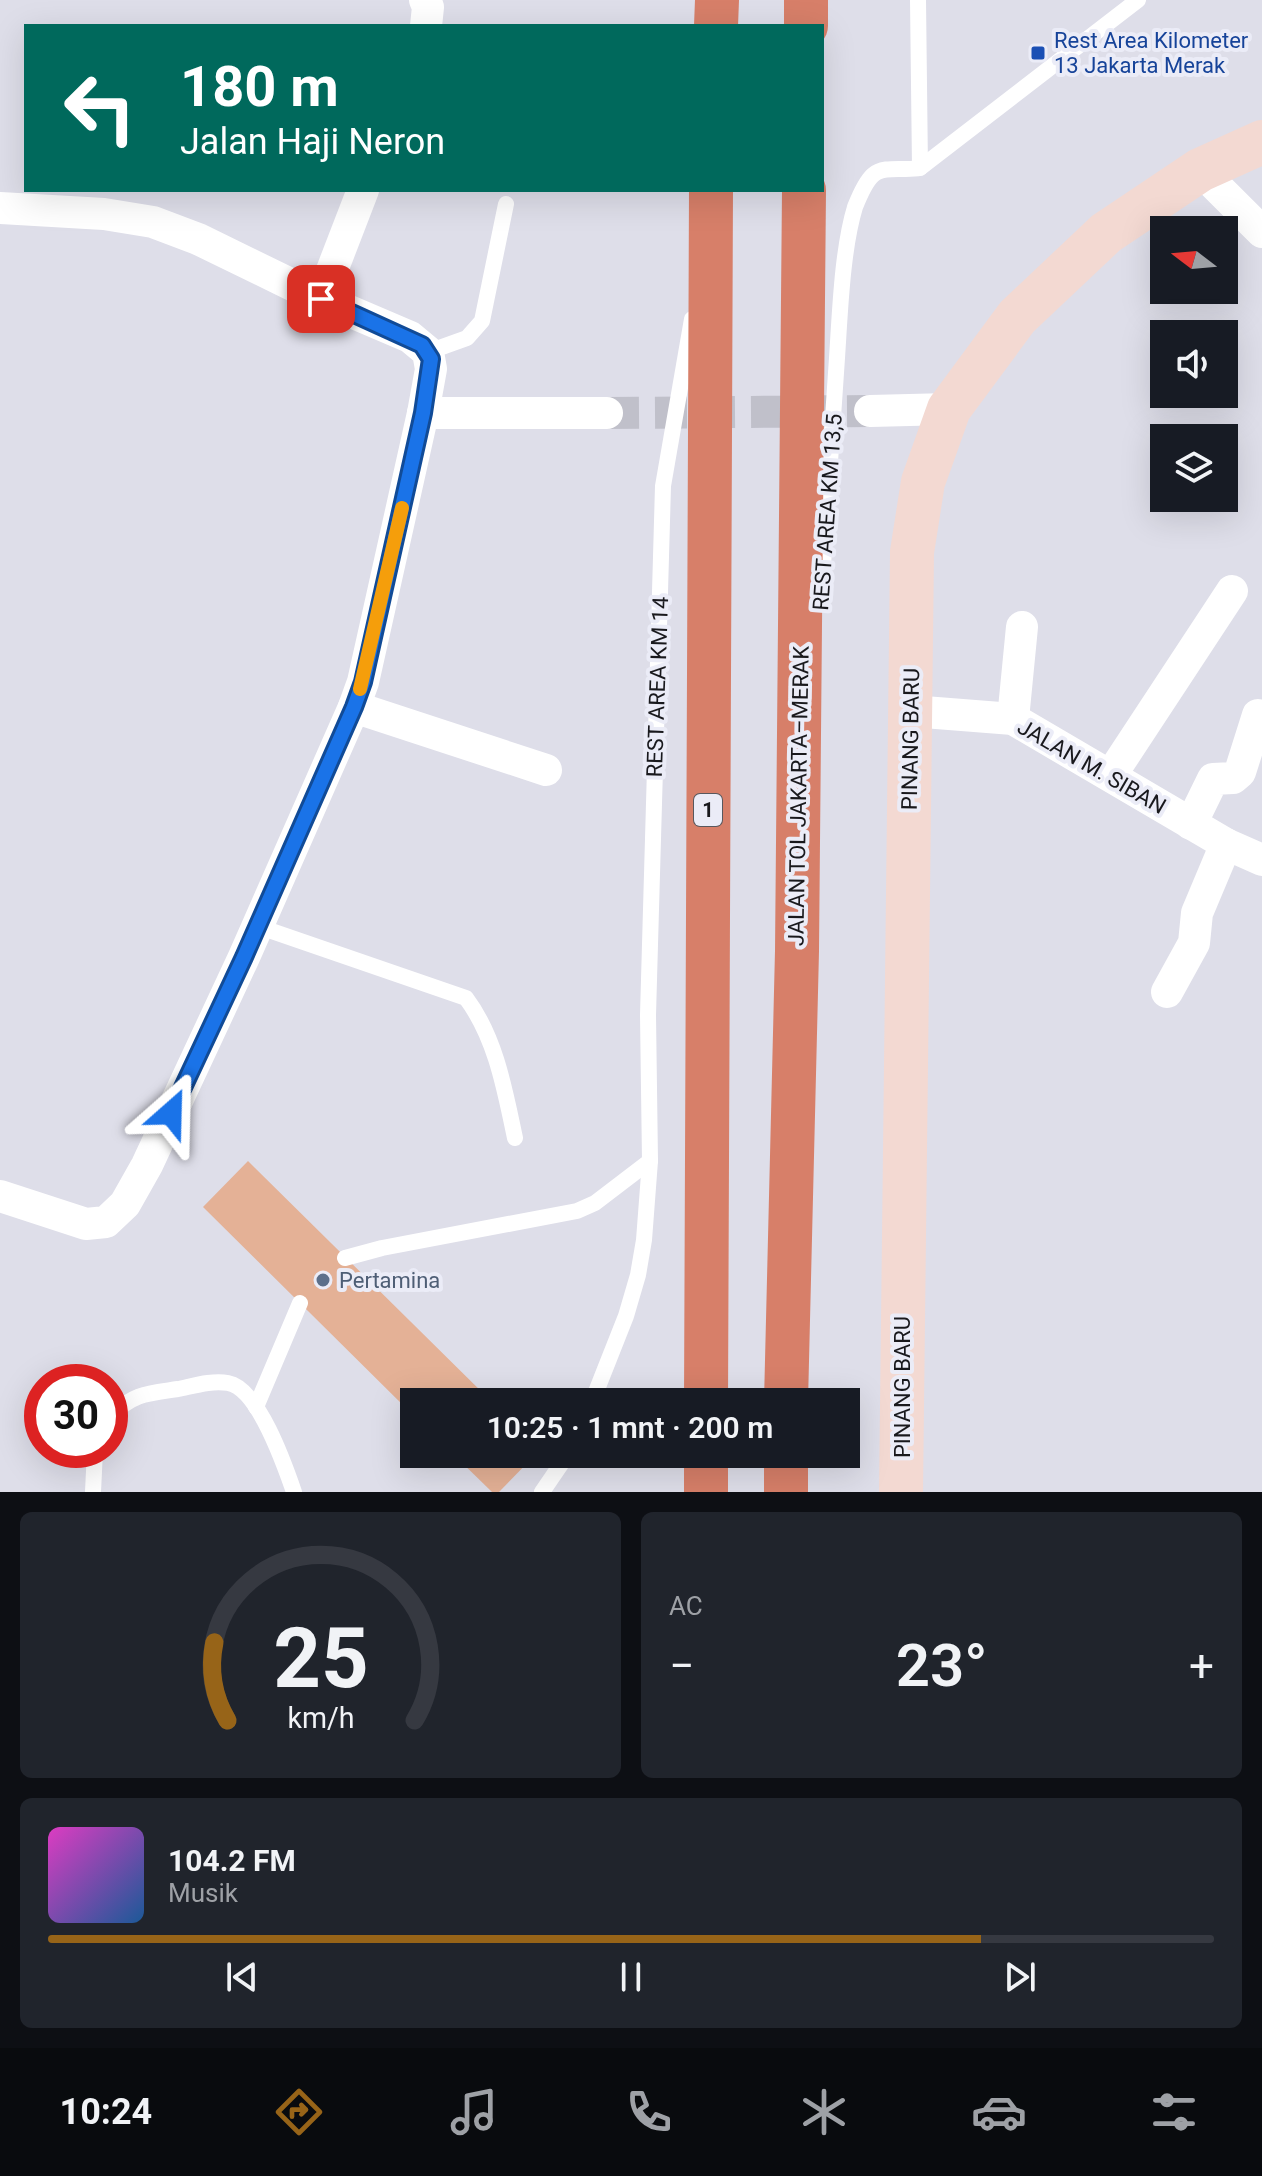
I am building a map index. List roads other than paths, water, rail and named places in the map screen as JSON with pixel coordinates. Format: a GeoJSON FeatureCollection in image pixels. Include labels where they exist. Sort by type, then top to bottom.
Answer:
{"type":"FeatureCollection","features":[{"type":"Feature","properties":{"kind":"highway"},"geometry":{"type":"LineString","coordinates":[[716,24],[717,0]]}},
{"type":"Feature","properties":{"kind":"highway"},"geometry":{"type":"LineString","coordinates":[[806,0],[806,24]]}},
{"type":"Feature","properties":{"kind":"highway","name":"JALAN TOL JAKARTA–MERAK"},"geometry":{"type":"LineString","coordinates":[[786,1388],[797,951],[804,192]]}},
{"type":"Feature","properties":{"kind":"highway","name":"1"},"geometry":{"type":"LineString","coordinates":[[706,1388],[710,204]]}},
{"type":"Feature","properties":{"kind":"highway"},"geometry":{"type":"LineString","coordinates":[[706,1468],[706,1492]]}},
{"type":"Feature","properties":{"kind":"highway"},"geometry":{"type":"LineString","coordinates":[[786,1468],[786,1492]]}},
{"type":"Feature","properties":{"kind":"main road","name":"PINANG BARU"},"geometry":{"type":"LineString","coordinates":[[901,1492],[912,552],[923,482],[949,409],[1017,317],[1106,233],[1200,170],[1262,142]]}},
{"type":"Feature","properties":{"kind":"street"},"geometry":{"type":"LineString","coordinates":[[425,0],[428,7],[426,24]]}},
{"type":"Feature","properties":{"kind":"street"},"geometry":{"type":"LineString","coordinates":[[1200,170],[1262,232]]}},
{"type":"Feature","properties":{"kind":"street"},"geometry":{"type":"LineString","coordinates":[[321,299],[362,192]]}},
{"type":"Feature","properties":{"kind":"street"},"geometry":{"type":"LineString","coordinates":[[0,208],[91,213],[153,222],[198,239],[321,299],[410,337],[427,386],[363,682],[257,926],[147,1165],[125,1204],[106,1222],[86,1224],[0,1196]]}},
{"type":"Feature","properties":{"kind":"street"},"geometry":{"type":"LineString","coordinates":[[427,386],[607,413]]}},
{"type":"Feature","properties":{"kind":"street"},"geometry":{"type":"LineString","coordinates":[[870,411],[949,409]]}},
{"type":"Feature","properties":{"kind":"street"},"geometry":{"type":"LineString","coordinates":[[1111,775],[1232,591]]}},
{"type":"Feature","properties":{"kind":"street"},"geometry":{"type":"LineString","coordinates":[[1013,719],[1022,627]]}},
{"type":"Feature","properties":{"kind":"street"},"geometry":{"type":"LineString","coordinates":[[354,707],[546,770]]}},
{"type":"Feature","properties":{"kind":"street","name":"JALAN M. SIBAN"},"geometry":{"type":"LineString","coordinates":[[911,711],[1013,719],[1226,844],[1262,860]]}},
{"type":"Feature","properties":{"kind":"street"},"geometry":{"type":"LineString","coordinates":[[1191,824],[1213,779],[1233,778],[1240,772],[1258,715]]}},
{"type":"Feature","properties":{"kind":"street"},"geometry":{"type":"LineString","coordinates":[[1167,992],[1194,943],[1197,913],[1226,844]]}},
{"type":"Feature","properties":{"kind":"lane"},"geometry":{"type":"LineString","coordinates":[[918,0],[920,168]]}},
{"type":"Feature","properties":{"kind":"lane"},"geometry":{"type":"LineString","coordinates":[[920,168],[1138,0]]}},
{"type":"Feature","properties":{"kind":"lane","name":"REST AREA KM 13,5"},"geometry":{"type":"LineString","coordinates":[[820,616],[848,240],[856,206],[873,174],[885,169],[907,171],[920,168]]}},
{"type":"Feature","properties":{"kind":"lane"},"geometry":{"type":"LineString","coordinates":[[427,386],[482,321],[506,204]]}},
{"type":"Feature","properties":{"kind":"lane","name":"REST AREA KM 14"},"geometry":{"type":"LineString","coordinates":[[598,1388],[638,1275],[650,1161],[648,1015],[663,486],[710,204]]}},
{"type":"Feature","properties":{"kind":"lane"},"geometry":{"type":"LineString","coordinates":[[797,951],[816,664]]}},
{"type":"Feature","properties":{"kind":"lane"},"geometry":{"type":"LineString","coordinates":[[257,926],[466,998],[476,1011],[501,1073],[515,1138]]}},
{"type":"Feature","properties":{"kind":"lane"},"geometry":{"type":"LineString","coordinates":[[345,1258],[382,1248],[577,1211],[595,1203],[650,1161]]}},
{"type":"Feature","properties":{"kind":"lane"},"geometry":{"type":"LineString","coordinates":[[256,1407],[300,1303]]}},
{"type":"Feature","properties":{"kind":"lane"},"geometry":{"type":"LineString","coordinates":[[128,1401],[133,1397],[218,1382],[234,1384],[256,1407],[282,1458],[294,1492]]}},
{"type":"Feature","properties":{"kind":"lane"},"geometry":{"type":"LineString","coordinates":[[93,1468],[93,1492]]}},
{"type":"Feature","properties":{"kind":"lane"},"geometry":{"type":"LineString","coordinates":[[542,1492],[558,1468]]}},
{"type":"Feature","properties":{"kind":"tunnel"},"geometry":{"type":"LineString","coordinates":[[607,413],[870,411]]}},
{"type":"Feature","properties":{"kind":"place","name":"Rest Area Kilometer 13 Jakarta Merak"},"geometry":{"type":"Point","coordinates":[1038,53]}},
{"type":"Feature","properties":{"kind":"place","name":"Pertamina"},"geometry":{"type":"Point","coordinates":[323,1280]}}]}
